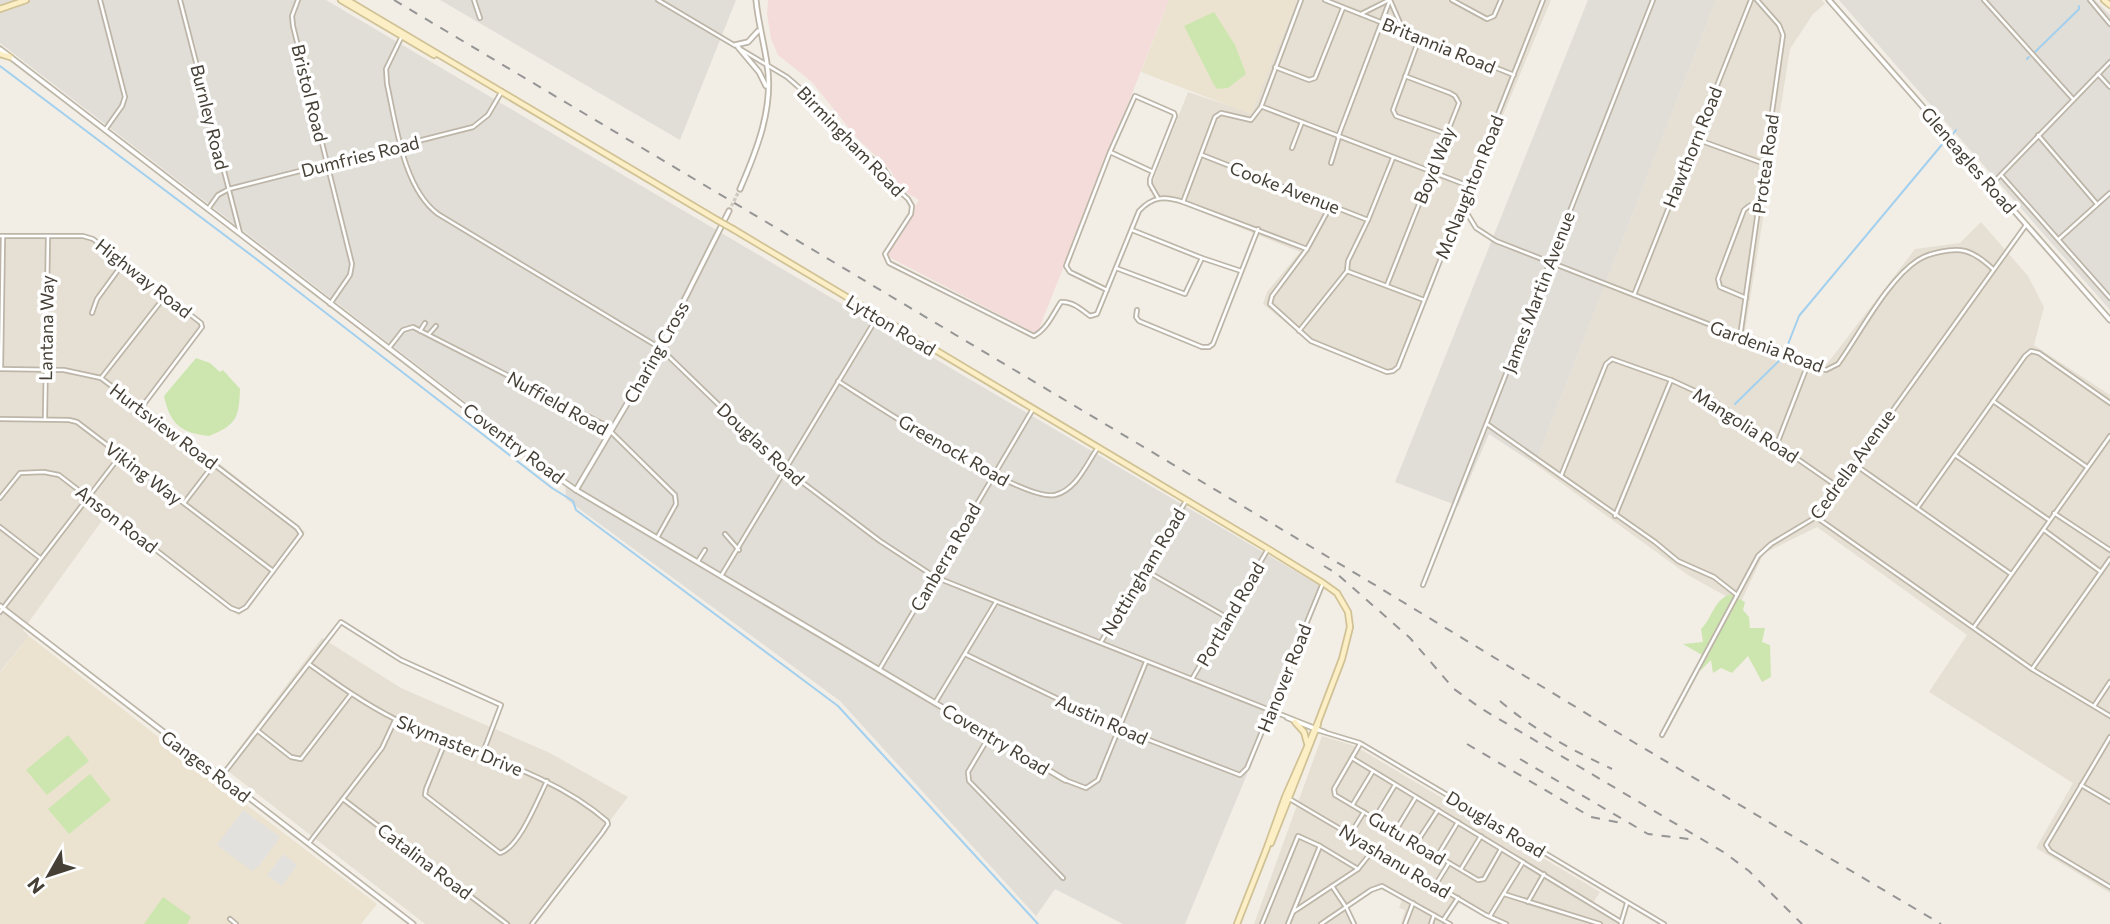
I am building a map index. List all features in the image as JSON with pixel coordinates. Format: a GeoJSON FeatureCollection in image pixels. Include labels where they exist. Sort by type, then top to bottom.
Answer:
{"type":"FeatureCollection","features":[{"type":"Feature","properties":{"kind":"main road"},"geometry":{"type":"LineString","coordinates":[[0,9],[5,3],[26,0]]}},
{"type":"Feature","properties":{"kind":"main road","name":"Lytton Road"},"geometry":{"type":"LineString","coordinates":[[341,0],[502,91],[1323,583],[1342,600],[1348,612],[1350,626],[1347,645],[1316,727]]}},
{"type":"Feature","properties":{"kind":"main road","name":"Lytton Road"},"geometry":{"type":"LineString","coordinates":[[347,0],[402,35]]}},
{"type":"Feature","properties":{"kind":"main road"},"geometry":{"type":"LineString","coordinates":[[2104,0],[2110,5]]}},
{"type":"Feature","properties":{"kind":"main road"},"geometry":{"type":"LineString","coordinates":[[0,52],[10,57]]}},
{"type":"Feature","properties":{"kind":"main road"},"geometry":{"type":"LineString","coordinates":[[1295,722],[1304,732],[1307,744]]}},
{"type":"Feature","properties":{"kind":"main road"},"geometry":{"type":"LineString","coordinates":[[1287,798],[1316,727]]}},
{"type":"Feature","properties":{"kind":"main road"},"geometry":{"type":"LineString","coordinates":[[1237,924],[1316,727]]}},
{"type":"Feature","properties":{"kind":"street"},"geometry":{"type":"LineString","coordinates":[[100,0],[125,97],[105,130]]}},
{"type":"Feature","properties":{"kind":"street","name":"Burnley Road"},"geometry":{"type":"LineString","coordinates":[[180,0],[240,233]]}},
{"type":"Feature","properties":{"kind":"street","name":"Bristol Road"},"geometry":{"type":"LineString","coordinates":[[298,0],[292,16],[293,26],[352,264],[350,275],[330,304]]}},
{"type":"Feature","properties":{"kind":"street"},"geometry":{"type":"LineString","coordinates":[[474,0],[480,18]]}},
{"type":"Feature","properties":{"kind":"street","name":"Birmingham Road"},"geometry":{"type":"LineString","coordinates":[[658,0],[787,76],[832,125],[884,169],[912,206],[911,214],[885,254],[889,262],[1034,335],[1039,334],[1051,319],[1060,302],[1067,301],[1090,316],[1097,314],[1107,290]]}},
{"type":"Feature","properties":{"kind":"street"},"geometry":{"type":"LineString","coordinates":[[740,189],[764,126],[768,65],[759,30],[756,0]]}},
{"type":"Feature","properties":{"kind":"street"},"geometry":{"type":"LineString","coordinates":[[1183,202],[1218,115],[1221,113],[1251,120],[1261,107],[1301,0]]}},
{"type":"Feature","properties":{"kind":"street","name":"Britannia Road"},"geometry":{"type":"LineString","coordinates":[[1325,0],[1514,75]]}},
{"type":"Feature","properties":{"kind":"street"},"geometry":{"type":"LineString","coordinates":[[1361,14],[1390,0]]}},
{"type":"Feature","properties":{"kind":"street"},"geometry":{"type":"LineString","coordinates":[[1331,163],[1390,0]]}},
{"type":"Feature","properties":{"kind":"street"},"geometry":{"type":"LineString","coordinates":[[1390,0],[1404,32]]}},
{"type":"Feature","properties":{"kind":"street"},"geometry":{"type":"LineString","coordinates":[[1451,0],[1487,19],[1494,16],[1501,0]]}},
{"type":"Feature","properties":{"kind":"street","name":"McNaughton Road"},"geometry":{"type":"LineString","coordinates":[[1298,332],[1317,344],[1387,372],[1393,372],[1398,367],[1543,0]]}},
{"type":"Feature","properties":{"kind":"street","name":"James Martin Avenue"},"geometry":{"type":"LineString","coordinates":[[1423,585],[1653,0]]}},
{"type":"Feature","properties":{"kind":"street","name":"Hawthorn Road"},"geometry":{"type":"LineString","coordinates":[[1634,295],[1751,0]]}},
{"type":"Feature","properties":{"kind":"street","name":"Protea Road"},"geometry":{"type":"LineString","coordinates":[[1740,337],[1783,35],[1779,25],[1757,0]]}},
{"type":"Feature","properties":{"kind":"street","name":"Gleneagles Road"},"geometry":{"type":"LineString","coordinates":[[1829,0],[2110,320]]}},
{"type":"Feature","properties":{"kind":"street"},"geometry":{"type":"LineString","coordinates":[[1984,0],[2073,99]]}},
{"type":"Feature","properties":{"kind":"street"},"geometry":{"type":"LineString","coordinates":[[2090,0],[2110,24]]}},
{"type":"Feature","properties":{"kind":"street"},"geometry":{"type":"LineString","coordinates":[[1275,67],[1309,80],[1314,78],[1343,8]]}},
{"type":"Feature","properties":{"kind":"street"},"geometry":{"type":"LineString","coordinates":[[759,30],[748,42],[736,46],[759,72],[767,88]]}},
{"type":"Feature","properties":{"kind":"street","name":"Douglas Road"},"geometry":{"type":"LineString","coordinates":[[402,35],[386,75],[401,145],[412,179],[430,209],[660,348],[786,470],[880,541],[934,577],[1270,712],[1360,743],[1664,924]]}},
{"type":"Feature","properties":{"kind":"street"},"geometry":{"type":"LineString","coordinates":[[1420,38],[1392,110],[1447,134]]}},
{"type":"Feature","properties":{"kind":"street","name":"Coventry Road"},"geometry":{"type":"LineString","coordinates":[[10,57],[576,490],[1065,780]]}},
{"type":"Feature","properties":{"kind":"street"},"geometry":{"type":"LineString","coordinates":[[1991,185],[2110,62]]}},
{"type":"Feature","properties":{"kind":"street"},"geometry":{"type":"LineString","coordinates":[[2098,74],[2110,87]]}},
{"type":"Feature","properties":{"kind":"street","name":"Boyd Way"},"geometry":{"type":"LineString","coordinates":[[1387,285],[1459,103],[1450,93],[1405,76]]}},
{"type":"Feature","properties":{"kind":"street","name":"Dumfries Road"},"geometry":{"type":"LineString","coordinates":[[208,209],[218,195],[229,189],[473,127],[488,115],[502,91]]}},
{"type":"Feature","properties":{"kind":"street"},"geometry":{"type":"LineString","coordinates":[[1158,199],[1149,182],[1151,171],[1175,116],[1171,110],[1135,96],[1110,152],[1066,266],[1070,272],[1107,290],[1142,208],[1165,196],[1307,249]]}},
{"type":"Feature","properties":{"kind":"street"},"geometry":{"type":"LineString","coordinates":[[1261,107],[1469,186]]}},
{"type":"Feature","properties":{"kind":"street"},"geometry":{"type":"LineString","coordinates":[[1292,148],[1302,122]]}},
{"type":"Feature","properties":{"kind":"street"},"geometry":{"type":"LineString","coordinates":[[2038,134],[2097,204]]}},
{"type":"Feature","properties":{"kind":"street"},"geometry":{"type":"LineString","coordinates":[[1695,139],[1765,164]]}},
{"type":"Feature","properties":{"kind":"street"},"geometry":{"type":"LineString","coordinates":[[1110,152],[1151,171]]}},
{"type":"Feature","properties":{"kind":"street","name":"Cooke Avenue"},"geometry":{"type":"LineString","coordinates":[[1202,155],[1368,220]]}},
{"type":"Feature","properties":{"kind":"street"},"geometry":{"type":"LineString","coordinates":[[1331,205],[1307,249],[1272,296],[1272,308],[1298,332],[1347,271],[1348,261],[1393,158]]}},
{"type":"Feature","properties":{"kind":"street"},"geometry":{"type":"LineString","coordinates":[[2001,175],[2110,298]]}},
{"type":"Feature","properties":{"kind":"street"},"geometry":{"type":"LineString","coordinates":[[2059,240],[2110,193]]}},
{"type":"Feature","properties":{"kind":"street"},"geometry":{"type":"LineString","coordinates":[[1746,298],[1722,289],[1717,282],[1744,210],[1759,202]]}},
{"type":"Feature","properties":{"kind":"street","name":"Gardenia Road"},"geometry":{"type":"LineString","coordinates":[[1462,205],[1476,228],[1496,240],[1826,370],[1835,367],[1888,291],[1922,258],[1948,251],[1966,251],[1993,269]]}},
{"type":"Feature","properties":{"kind":"street","name":"Charing Cross"},"geometry":{"type":"LineString","coordinates":[[576,490],[660,348],[729,211]]}},
{"type":"Feature","properties":{"kind":"street","name":"Cedrella Avenue"},"geometry":{"type":"LineString","coordinates":[[1662,735],[1761,552],[1816,517],[2026,225]]}},
{"type":"Feature","properties":{"kind":"street"},"geometry":{"type":"LineString","coordinates":[[1131,229],[1241,271]]}},
{"type":"Feature","properties":{"kind":"street"},"geometry":{"type":"LineString","coordinates":[[1137,310],[1136,317],[1139,321],[1202,347],[1209,347],[1213,344],[1258,229]]}},
{"type":"Feature","properties":{"kind":"street"},"geometry":{"type":"LineString","coordinates":[[1,236],[1,369]]}},
{"type":"Feature","properties":{"kind":"street","name":"Highway Road"},"geometry":{"type":"LineString","coordinates":[[1,236],[89,237],[202,324],[141,408]]}},
{"type":"Feature","properties":{"kind":"street","name":"Lantana Way"},"geometry":{"type":"LineString","coordinates":[[45,420],[48,236]]}},
{"type":"Feature","properties":{"kind":"street"},"geometry":{"type":"LineString","coordinates":[[1116,268],[1185,294],[1202,258]]}},
{"type":"Feature","properties":{"kind":"street"},"geometry":{"type":"LineString","coordinates":[[92,313],[96,299],[124,262]]}},
{"type":"Feature","properties":{"kind":"street"},"geometry":{"type":"LineString","coordinates":[[1347,271],[1424,300]]}},
{"type":"Feature","properties":{"kind":"street"},"geometry":{"type":"LineString","coordinates":[[101,378],[166,295]]}},
{"type":"Feature","properties":{"kind":"street"},"geometry":{"type":"LineString","coordinates":[[721,576],[878,316]]}},
{"type":"Feature","properties":{"kind":"street"},"geometry":{"type":"LineString","coordinates":[[388,348],[403,330],[413,327],[420,331],[425,323]]}},
{"type":"Feature","properties":{"kind":"street"},"geometry":{"type":"LineString","coordinates":[[429,334],[436,326]]}},
{"type":"Feature","properties":{"kind":"street","name":"Nuffield Road"},"geometry":{"type":"LineString","coordinates":[[420,331],[603,424],[675,495],[676,504],[657,537]]}},
{"type":"Feature","properties":{"kind":"street"},"geometry":{"type":"LineString","coordinates":[[1918,508],[1993,400],[2031,351],[2039,353],[2110,403]]}},
{"type":"Feature","properties":{"kind":"street","name":"Mangolia Road"},"geometry":{"type":"LineString","coordinates":[[1561,476],[1608,362],[1619,360],[1708,397],[1838,487]]}},
{"type":"Feature","properties":{"kind":"street"},"geometry":{"type":"LineString","coordinates":[[1777,444],[1808,364]]}},
{"type":"Feature","properties":{"kind":"street","name":"Hurtsview Road"},"geometry":{"type":"LineString","coordinates":[[1,369],[73,371],[101,378],[297,528],[301,534],[273,571]]}},
{"type":"Feature","properties":{"kind":"street"},"geometry":{"type":"LineString","coordinates":[[1615,516],[1671,380]]}},
{"type":"Feature","properties":{"kind":"street","name":"Greenock Road"},"geometry":{"type":"LineString","coordinates":[[838,381],[994,475],[1037,494],[1057,494],[1074,485],[1097,448]]}},
{"type":"Feature","properties":{"kind":"street"},"geometry":{"type":"LineString","coordinates":[[1993,400],[2087,467]]}},
{"type":"Feature","properties":{"kind":"street","name":"Canberra Road"},"geometry":{"type":"LineString","coordinates":[[879,670],[1033,409]]}},
{"type":"Feature","properties":{"kind":"street","name":"Viking Way"},"geometry":{"type":"LineString","coordinates":[[0,419],[73,420],[273,571]]}},
{"type":"Feature","properties":{"kind":"street"},"geometry":{"type":"LineString","coordinates":[[1486,424],[1678,561],[1714,577],[1737,595]]}},
{"type":"Feature","properties":{"kind":"street"},"geometry":{"type":"LineString","coordinates":[[1974,628],[2110,436]]}},
{"type":"Feature","properties":{"kind":"street"},"geometry":{"type":"LineString","coordinates":[[1955,455],[2049,520]]}},
{"type":"Feature","properties":{"kind":"street"},"geometry":{"type":"LineString","coordinates":[[1,609],[120,456]]}},
{"type":"Feature","properties":{"kind":"street"},"geometry":{"type":"LineString","coordinates":[[184,503],[214,464]]}},
{"type":"Feature","properties":{"kind":"street"},"geometry":{"type":"LineString","coordinates":[[1854,464],[2011,574]]}},
{"type":"Feature","properties":{"kind":"street","name":"Anson Road"},"geometry":{"type":"LineString","coordinates":[[0,498],[18,474],[53,473],[88,496],[231,608],[239,611],[244,610],[273,571]]}},
{"type":"Feature","properties":{"kind":"street","name":"Nottingham Road"},"geometry":{"type":"LineString","coordinates":[[1100,643],[1186,501]]}},
{"type":"Feature","properties":{"kind":"street"},"geometry":{"type":"LineString","coordinates":[[2054,513],[2110,550]]}},
{"type":"Feature","properties":{"kind":"street"},"geometry":{"type":"LineString","coordinates":[[1816,517],[2032,669],[2110,716]]}},
{"type":"Feature","properties":{"kind":"street"},"geometry":{"type":"LineString","coordinates":[[0,527],[40,558]]}},
{"type":"Feature","properties":{"kind":"street"},"geometry":{"type":"LineString","coordinates":[[2043,529],[2101,572]]}},
{"type":"Feature","properties":{"kind":"street"},"geometry":{"type":"LineString","coordinates":[[725,534],[739,550]]}},
{"type":"Feature","properties":{"kind":"street","name":"Portland Road"},"geometry":{"type":"LineString","coordinates":[[1191,680],[1268,549]]}},
{"type":"Feature","properties":{"kind":"street"},"geometry":{"type":"LineString","coordinates":[[698,561],[705,550]]}},
{"type":"Feature","properties":{"kind":"street"},"geometry":{"type":"LineString","coordinates":[[2032,669],[2110,559]]}},
{"type":"Feature","properties":{"kind":"street"},"geometry":{"type":"LineString","coordinates":[[1143,569],[1228,618]]}},
{"type":"Feature","properties":{"kind":"street","name":"Hanover Road"},"geometry":{"type":"LineString","coordinates":[[1243,774],[1323,583]]}},
{"type":"Feature","properties":{"kind":"street"},"geometry":{"type":"LineString","coordinates":[[935,703],[996,602]]}},
{"type":"Feature","properties":{"kind":"street","name":"Ganges Road"},"geometry":{"type":"LineString","coordinates":[[1,609],[413,924]]}},
{"type":"Feature","properties":{"kind":"street"},"geometry":{"type":"LineString","coordinates":[[221,778],[341,622],[401,660],[501,705],[482,755]]}},
{"type":"Feature","properties":{"kind":"street","name":"Austin Road"},"geometry":{"type":"LineString","coordinates":[[965,654],[1118,728],[1236,775],[1243,774]]}},
{"type":"Feature","properties":{"kind":"street"},"geometry":{"type":"LineString","coordinates":[[1065,780],[1086,788],[1098,780],[1146,662]]}},
{"type":"Feature","properties":{"kind":"street","name":"Skymaster Drive"},"geometry":{"type":"LineString","coordinates":[[309,664],[351,694],[395,719],[547,781],[606,819],[607,826],[532,924]]}},
{"type":"Feature","properties":{"kind":"street"},"geometry":{"type":"LineString","coordinates":[[2094,706],[2110,682]]}},
{"type":"Feature","properties":{"kind":"street"},"geometry":{"type":"LineString","coordinates":[[258,731],[294,759],[301,759],[351,694]]}},
{"type":"Feature","properties":{"kind":"street","name":"Douglas Road"},"geometry":{"type":"LineString","coordinates":[[1285,716],[1295,722],[1316,727]]}},
{"type":"Feature","properties":{"kind":"street"},"geometry":{"type":"LineString","coordinates":[[309,843],[382,748],[395,719]]}},
{"type":"Feature","properties":{"kind":"street"},"geometry":{"type":"LineString","coordinates":[[990,735],[968,772],[971,785],[1016,827],[1063,878]]}},
{"type":"Feature","properties":{"kind":"street"},"geometry":{"type":"LineString","coordinates":[[2110,737],[2046,845],[2050,851],[2110,887]]}},
{"type":"Feature","properties":{"kind":"street"},"geometry":{"type":"LineString","coordinates":[[446,740],[425,795],[500,853],[506,850],[525,826],[547,781]]}},
{"type":"Feature","properties":{"kind":"street"},"geometry":{"type":"LineString","coordinates":[[1360,743],[1352,758],[1621,923],[1628,903]]}},
{"type":"Feature","properties":{"kind":"street","name":"Gutu Road"},"geometry":{"type":"LineString","coordinates":[[1352,758],[1334,789],[1335,795],[1364,813],[1478,880],[1484,879],[1501,849]]}},
{"type":"Feature","properties":{"kind":"street"},"geometry":{"type":"LineString","coordinates":[[1352,805],[1373,771]]}},
{"type":"Feature","properties":{"kind":"street"},"geometry":{"type":"LineString","coordinates":[[1375,819],[1395,785]]}},
{"type":"Feature","properties":{"kind":"street"},"geometry":{"type":"LineString","coordinates":[[2081,785],[2110,802]]}},
{"type":"Feature","properties":{"kind":"street"},"geometry":{"type":"LineString","coordinates":[[1396,831],[1416,797]]}},
{"type":"Feature","properties":{"kind":"street","name":"Nyashanu Road"},"geometry":{"type":"LineString","coordinates":[[1287,798],[1506,924]]}},
{"type":"Feature","properties":{"kind":"street","name":"Catalina Road"},"geometry":{"type":"LineString","coordinates":[[343,799],[507,924]]}},
{"type":"Feature","properties":{"kind":"street"},"geometry":{"type":"LineString","coordinates":[[1417,843],[1438,810]]}},
{"type":"Feature","properties":{"kind":"street"},"geometry":{"type":"LineString","coordinates":[[1350,834],[1364,813]]}},
{"type":"Feature","properties":{"kind":"street"},"geometry":{"type":"LineString","coordinates":[[1438,856],[1458,822]]}},
{"type":"Feature","properties":{"kind":"street"},"geometry":{"type":"LineString","coordinates":[[1262,924],[1299,835],[1358,869]]}},
{"type":"Feature","properties":{"kind":"street"},"geometry":{"type":"LineString","coordinates":[[1460,870],[1481,836]]}},
{"type":"Feature","properties":{"kind":"street"},"geometry":{"type":"LineString","coordinates":[[1289,924],[1320,846]]}},
{"type":"Feature","properties":{"kind":"street"},"geometry":{"type":"LineString","coordinates":[[1293,912],[1358,869],[1374,849]]}},
{"type":"Feature","properties":{"kind":"street"},"geometry":{"type":"LineString","coordinates":[[1490,917],[1523,862]]}},
{"type":"Feature","properties":{"kind":"street"},"geometry":{"type":"LineString","coordinates":[[1436,884],[1449,863]]}},
{"type":"Feature","properties":{"kind":"street"},"geometry":{"type":"LineString","coordinates":[[1528,902],[1544,874]]}},
{"type":"Feature","properties":{"kind":"street"},"geometry":{"type":"LineString","coordinates":[[1332,886],[1355,924]]}},
{"type":"Feature","properties":{"kind":"street"},"geometry":{"type":"LineString","coordinates":[[1321,924],[1379,886],[1392,890],[1450,924]]}},
{"type":"Feature","properties":{"kind":"street"},"geometry":{"type":"LineString","coordinates":[[1504,894],[1601,924]]}},
{"type":"Feature","properties":{"kind":"street"},"geometry":{"type":"LineString","coordinates":[[1443,920],[1458,898]]}},
{"type":"Feature","properties":{"kind":"street"},"geometry":{"type":"LineString","coordinates":[[1405,924],[1413,903]]}},
{"type":"Feature","properties":{"kind":"street"},"geometry":{"type":"LineString","coordinates":[[1431,924],[1434,915]]}},
{"type":"Feature","properties":{"kind":"street"},"geometry":{"type":"LineString","coordinates":[[230,919],[236,924]]}},
{"type":"Feature","properties":{"kind":"shaded area"},"geometry":{"type":"Polygon","coordinates":[[[0,0],[326,0],[1324,588],[1185,924],[1123,924],[1055,889],[1036,916],[840,701],[566,499],[565,479],[0,43],[0,0]]]}},
{"type":"Feature","properties":{"kind":"shaded area"},"geometry":{"type":"Polygon","coordinates":[[[440,0],[736,0],[680,140],[440,0]]]}},
{"type":"Feature","properties":{"kind":"shaded area"},"geometry":{"type":"Polygon","coordinates":[[[768,0],[1169,0],[1037,334],[885,255],[919,200],[896,186],[892,172],[856,137],[812,82],[778,55],[771,39],[768,0]]]}},
{"type":"Feature","properties":{"kind":"shaded area"},"geometry":{"type":"Polygon","coordinates":[[[1169,0],[1297,0],[1251,114],[1141,72],[1169,0]]]}},
{"type":"Feature","properties":{"kind":"shaded area"},"geometry":{"type":"Polygon","coordinates":[[[1297,0],[1551,0],[1396,372],[1310,343],[1263,304],[1267,292],[1300,252],[1149,191],[1188,92],[1251,113],[1297,0]]]}},
{"type":"Feature","properties":{"kind":"shaded area"},"geometry":{"type":"Polygon","coordinates":[[[1588,0],[1716,0],[1535,464],[1489,434],[1458,506],[1395,482],[1588,0]]]}},
{"type":"Feature","properties":{"kind":"shaded area"},"geometry":{"type":"Polygon","coordinates":[[[1716,0],[1822,0],[1825,4],[1813,14],[1790,49],[1745,331],[1827,364],[1915,249],[1960,243],[1981,222],[2028,276],[2044,307],[2034,345],[2110,395],[2110,893],[2036,848],[2073,783],[1929,692],[1967,635],[1817,527],[1764,553],[1740,604],[1688,575],[1535,464],[1716,0]]]}},
{"type":"Feature","properties":{"kind":"shaded area"},"geometry":{"type":"Polygon","coordinates":[[[1839,0],[2095,0],[2110,15],[2110,310],[1839,0]]]}},
{"type":"Feature","properties":{"kind":"shaded area"},"geometry":{"type":"Polygon","coordinates":[[[0,234],[88,234],[204,325],[144,403],[305,532],[239,616],[106,515],[23,630],[29,636],[0,672],[0,234]]]}},
{"type":"Feature","properties":{"kind":"shaded area"},"geometry":{"type":"Polygon","coordinates":[[[29,636],[377,904],[361,924],[0,924],[0,673],[29,636]]]}},
{"type":"Feature","properties":{"kind":"shaded area"},"geometry":{"type":"Polygon","coordinates":[[[322,638],[401,688],[550,753],[628,797],[531,924],[425,924],[224,768],[322,638]]]}},
{"type":"Feature","properties":{"kind":"shaded area"},"geometry":{"type":"Polygon","coordinates":[[[1322,736],[1355,746],[1600,892],[1593,903],[1618,921],[1617,924],[1500,924],[1459,903],[1447,920],[1451,924],[1401,924],[1405,910],[1399,908],[1402,899],[1378,888],[1348,908],[1358,924],[1254,924],[1322,736]]]}},
{"type":"Feature","properties":{"kind":"shaded area"},"geometry":{"type":"Polygon","coordinates":[[[243,810],[280,837],[259,866],[252,871],[217,845],[243,810]]]}},
{"type":"Feature","properties":{"kind":"shaded area"},"geometry":{"type":"Polygon","coordinates":[[[283,854],[297,865],[282,886],[267,875],[283,854]]]}},
{"type":"Feature","properties":{"kind":"green space"},"geometry":{"type":"Polygon","coordinates":[[[1214,12],[1235,45],[1246,74],[1228,88],[1217,89],[1184,26],[1214,12]]]}},
{"type":"Feature","properties":{"kind":"green space"},"geometry":{"type":"Polygon","coordinates":[[[196,358],[210,363],[220,372],[223,370],[240,389],[235,419],[226,428],[209,436],[191,432],[178,425],[170,414],[164,396],[196,358]]]}},
{"type":"Feature","properties":{"kind":"green space"},"geometry":{"type":"Polygon","coordinates":[[[1730,594],[1745,602],[1743,610],[1749,617],[1750,628],[1765,628],[1762,642],[1770,645],[1771,677],[1762,682],[1748,656],[1732,673],[1721,668],[1713,673],[1711,660],[1700,671],[1702,655],[1683,644],[1703,642],[1701,629],[1720,601],[1730,594]]]}},
{"type":"Feature","properties":{"kind":"green space"},"geometry":{"type":"Polygon","coordinates":[[[68,735],[89,761],[47,795],[26,770],[68,735]]]}},
{"type":"Feature","properties":{"kind":"green space"},"geometry":{"type":"Polygon","coordinates":[[[90,774],[111,800],[69,834],[48,809],[90,774]]]}},
{"type":"Feature","properties":{"kind":"green space"},"geometry":{"type":"Polygon","coordinates":[[[163,897],[191,917],[187,924],[144,924],[163,897]]]}},
{"type":"Feature","properties":{"kind":"waterway"},"geometry":{"type":"LineString","coordinates":[[2034,53],[2079,6]]}},
{"type":"Feature","properties":{"kind":"waterway"},"geometry":{"type":"LineString","coordinates":[[0,66],[255,258],[552,488],[573,501],[576,510],[838,706],[1038,924]]}},
{"type":"Feature","properties":{"kind":"waterway"},"geometry":{"type":"LineString","coordinates":[[1952,135],[1956,130]]}},
{"type":"Feature","properties":{"kind":"waterway"},"geometry":{"type":"LineString","coordinates":[[1785,352],[1799,316],[1945,141]]}},
{"type":"Feature","properties":{"kind":"waterway"},"geometry":{"type":"LineString","coordinates":[[1735,404],[1783,357]]}},
{"type":"Feature","properties":{"kind":"tunnel"},"geometry":{"type":"LineString","coordinates":[[729,211],[740,189]]}},
{"type":"Feature","properties":{"kind":"railway"},"geometry":{"type":"LineString","coordinates":[[394,0],[1941,924]]}},
{"type":"Feature","properties":{"kind":"railway"},"geometry":{"type":"LineString","coordinates":[[1324,566],[1336,573],[1410,638],[1454,689],[1482,709],[1725,853],[1749,871],[1802,924]]}},
{"type":"Feature","properties":{"kind":"railway"},"geometry":{"type":"LineString","coordinates":[[1500,701],[1554,739],[1612,769]]}},
{"type":"Feature","properties":{"kind":"railway"},"geometry":{"type":"LineString","coordinates":[[1467,744],[1591,817],[1621,823]]}},
{"type":"Feature","properties":{"kind":"railway"},"geometry":{"type":"LineString","coordinates":[[1520,759],[1648,834],[1697,840]]}}]}
